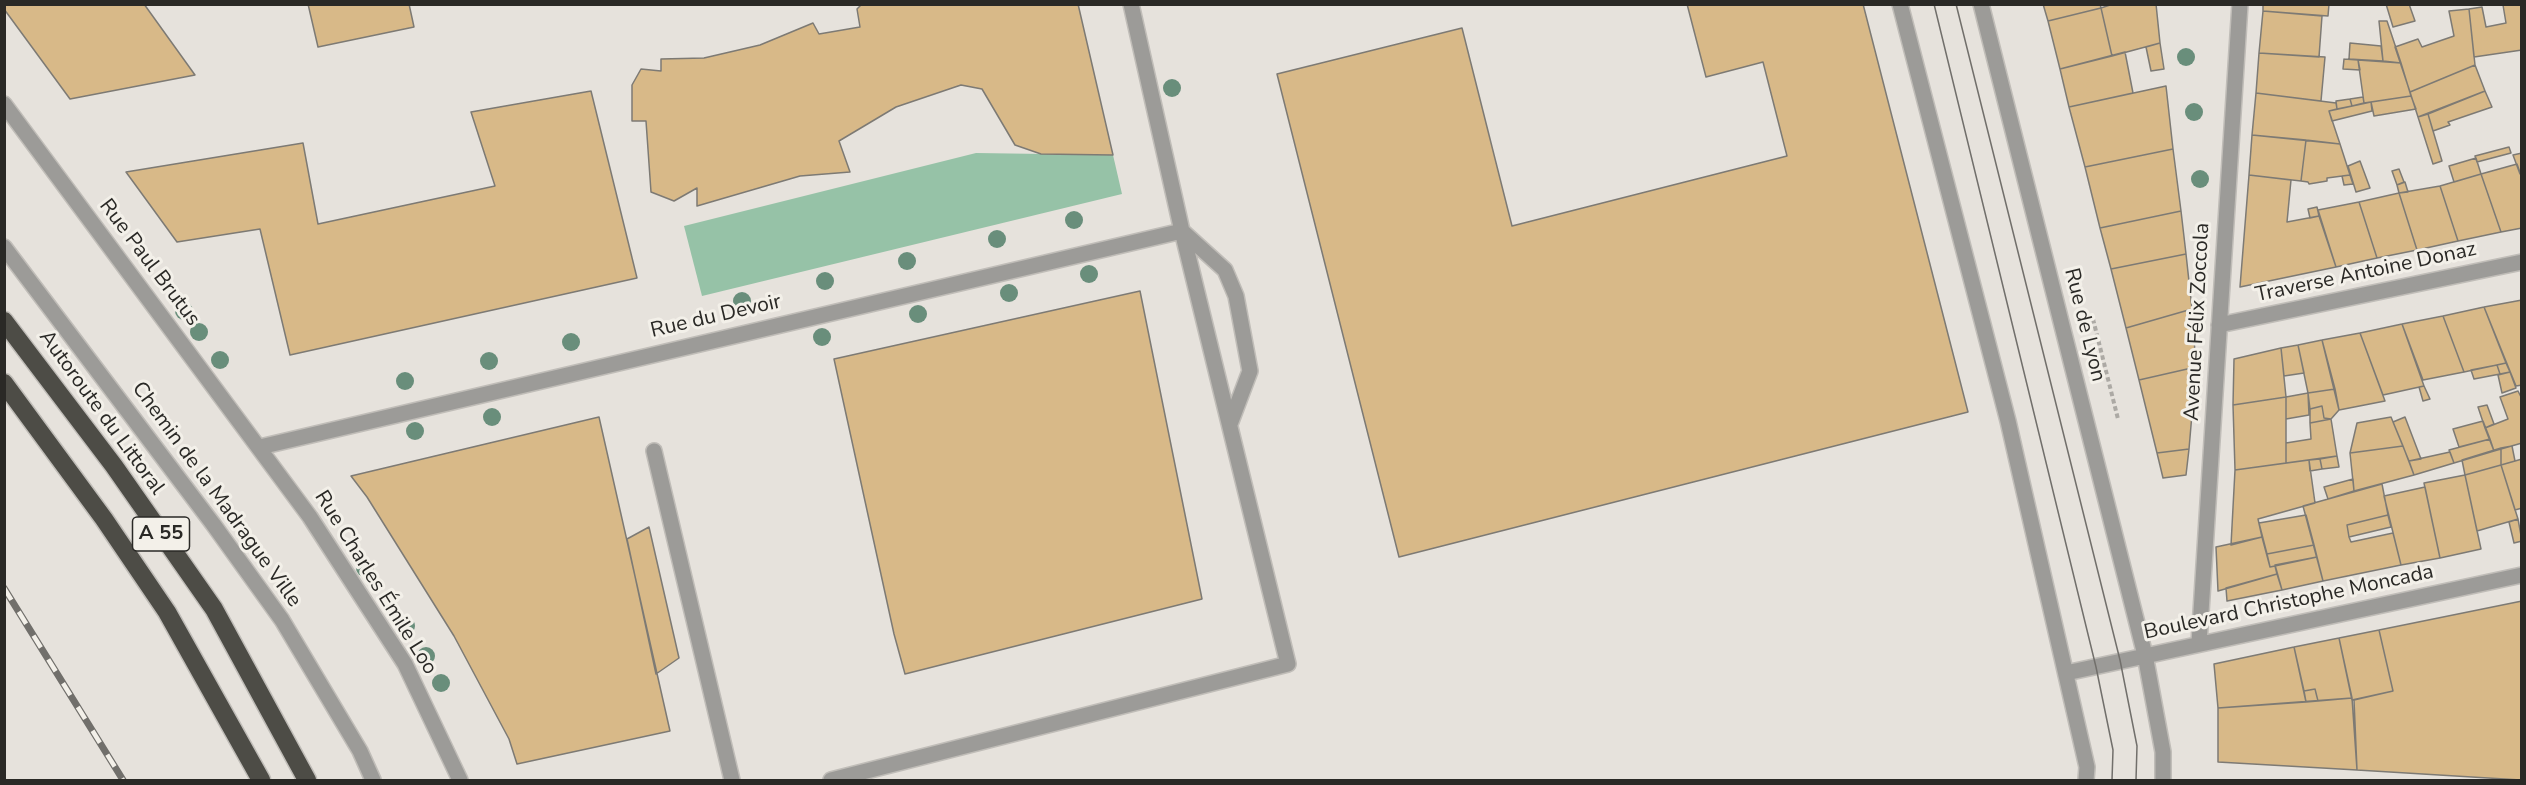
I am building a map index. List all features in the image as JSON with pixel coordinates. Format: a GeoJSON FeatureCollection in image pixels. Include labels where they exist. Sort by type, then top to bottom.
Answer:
{"type":"FeatureCollection","features":[{"type":"Feature","properties":{"kind":"highway","name":"Autoroute du Littoral"},"geometry":{"type":"LineString","coordinates":[[4,321],[114,466],[214,609],[307,780]]}},
{"type":"Feature","properties":{"kind":"highway","name":"A 55"},"geometry":{"type":"LineString","coordinates":[[4,383],[104,519],[167,612],[261,780]]}},
{"type":"Feature","properties":{"kind":"street"},"geometry":{"type":"LineString","coordinates":[[831,780],[1288,664],[1182,231],[1131,4]]}},
{"type":"Feature","properties":{"kind":"street"},"geometry":{"type":"LineString","coordinates":[[1900,4],[2007,421],[2087,767],[2086,780]]}},
{"type":"Feature","properties":{"kind":"street","name":"Rue de Lyon"},"geometry":{"type":"LineString","coordinates":[[1981,4],[2145,655],[2163,752],[2163,780]]}},
{"type":"Feature","properties":{"kind":"street","name":"Avenue Félix Zoccola"},"geometry":{"type":"LineString","coordinates":[[2199,643],[2240,4]]}},
{"type":"Feature","properties":{"kind":"street","name":"Rue Paul Brutus"},"geometry":{"type":"LineString","coordinates":[[4,104],[260,447]]}},
{"type":"Feature","properties":{"kind":"street"},"geometry":{"type":"LineString","coordinates":[[1182,231],[1225,270],[1236,296],[1250,371],[1230,424]]}},
{"type":"Feature","properties":{"kind":"street","name":"Rue du Devoir"},"geometry":{"type":"LineString","coordinates":[[260,447],[1182,231]]}},
{"type":"Feature","properties":{"kind":"street","name":"Chemin de la Madrague Ville"},"geometry":{"type":"LineString","coordinates":[[4,247],[213,524],[282,620],[360,751],[373,780]]}},
{"type":"Feature","properties":{"kind":"street","name":"Traverse Antoine Donaz"},"geometry":{"type":"LineString","coordinates":[[2219,325],[2522,262]]}},
{"type":"Feature","properties":{"kind":"street","name":"Rue Charles Émile Loo"},"geometry":{"type":"LineString","coordinates":[[260,447],[310,517],[405,664],[460,780]]}},
{"type":"Feature","properties":{"kind":"street"},"geometry":{"type":"LineString","coordinates":[[654,451],[732,780]]}},
{"type":"Feature","properties":{"kind":"street","name":"Boulevard Christophe Moncada"},"geometry":{"type":"LineString","coordinates":[[2066,673],[2522,575]]}},
{"type":"Feature","properties":{"kind":"green space"},"geometry":{"type":"Polygon","coordinates":[[[976,153],[1113,155],[1122,194],[702,296],[684,226],[976,153]]]}},
{"type":"Feature","properties":{"kind":"building"},"geometry":{"type":"Polygon","coordinates":[[[4,4],[144,4],[195,75],[70,99],[4,9],[4,4]]]}},
{"type":"Feature","properties":{"kind":"building"},"geometry":{"type":"Polygon","coordinates":[[[308,4],[409,4],[414,27],[318,47],[308,4]]]}},
{"type":"Feature","properties":{"kind":"building"},"geometry":{"type":"Polygon","coordinates":[[[862,4],[1078,4],[1113,155],[1041,154],[1015,145],[982,89],[961,85],[896,107],[839,141],[850,172],[800,176],[697,206],[697,188],[674,201],[651,192],[646,121],[632,121],[632,85],[641,69],[661,71],[661,59],[704,58],[760,45],[813,23],[819,34],[860,27],[857,9],[862,4]]]}},
{"type":"Feature","properties":{"kind":"building"},"geometry":{"type":"Polygon","coordinates":[[[1687,4],[1863,4],[1968,412],[1399,557],[1277,74],[1462,28],[1512,226],[1787,156],[1763,62],[1706,77],[1687,4]]]}},
{"type":"Feature","properties":{"kind":"building"},"geometry":{"type":"Polygon","coordinates":[[[2043,4],[2100,4],[2101,8],[2048,21],[2043,4]]]}},
{"type":"Feature","properties":{"kind":"building"},"geometry":{"type":"Polygon","coordinates":[[[2113,4],[2156,4],[2160,43],[2112,56],[2101,8],[2113,4]]]}},
{"type":"Feature","properties":{"kind":"building"},"geometry":{"type":"Polygon","coordinates":[[[2263,4],[2329,4],[2328,16],[2263,11],[2263,4]]]}},
{"type":"Feature","properties":{"kind":"building"},"geometry":{"type":"Polygon","coordinates":[[[2386,4],[2409,4],[2415,21],[2393,27],[2386,4]]]}},
{"type":"Feature","properties":{"kind":"building"},"geometry":{"type":"Polygon","coordinates":[[[2522,4],[2522,50],[2474,57],[2469,9],[2482,7],[2486,27],[2506,23],[2503,5],[2522,4]]]}},
{"type":"Feature","properties":{"kind":"building"},"geometry":{"type":"Polygon","coordinates":[[[2101,8],[2112,56],[2060,69],[2048,21],[2101,8]]]}},
{"type":"Feature","properties":{"kind":"building"},"geometry":{"type":"Polygon","coordinates":[[[2469,9],[2475,65],[2410,92],[2395,47],[2418,39],[2422,47],[2454,36],[2449,11],[2469,9]]]}},
{"type":"Feature","properties":{"kind":"building"},"geometry":{"type":"Polygon","coordinates":[[[2263,11],[2322,16],[2319,57],[2259,53],[2263,11]]]}},
{"type":"Feature","properties":{"kind":"building"},"geometry":{"type":"Polygon","coordinates":[[[2379,21],[2387,21],[2401,63],[2383,61],[2379,21]]]}},
{"type":"Feature","properties":{"kind":"building"},"geometry":{"type":"Polygon","coordinates":[[[2160,43],[2164,69],[2151,71],[2146,47],[2160,43]]]}},
{"type":"Feature","properties":{"kind":"building"},"geometry":{"type":"Polygon","coordinates":[[[2350,43],[2381,46],[2383,61],[2349,59],[2350,43]]]}},
{"type":"Feature","properties":{"kind":"building"},"geometry":{"type":"Polygon","coordinates":[[[2125,52],[2133,93],[2069,107],[2060,69],[2125,52]]]}},
{"type":"Feature","properties":{"kind":"building"},"geometry":{"type":"Polygon","coordinates":[[[2259,53],[2325,57],[2321,101],[2256,93],[2259,53]]]}},
{"type":"Feature","properties":{"kind":"building"},"geometry":{"type":"Polygon","coordinates":[[[2344,59],[2358,60],[2360,70],[2343,69],[2344,59]]]}},
{"type":"Feature","properties":{"kind":"building"},"geometry":{"type":"Polygon","coordinates":[[[2358,60],[2401,63],[2411,96],[2364,103],[2358,60]]]}},
{"type":"Feature","properties":{"kind":"building"},"geometry":{"type":"Polygon","coordinates":[[[2475,65],[2485,91],[2418,117],[2410,92],[2475,65]]]}},
{"type":"Feature","properties":{"kind":"building"},"geometry":{"type":"Polygon","coordinates":[[[2166,86],[2173,149],[2085,167],[2069,107],[2166,86]]]}},
{"type":"Feature","properties":{"kind":"building"},"geometry":{"type":"Polygon","coordinates":[[[591,91],[637,278],[290,355],[260,229],[177,242],[126,172],[303,143],[318,224],[495,186],[471,112],[591,91]]]}},
{"type":"Feature","properties":{"kind":"building"},"geometry":{"type":"Polygon","coordinates":[[[2485,91],[2492,107],[2448,122],[2450,125],[2433,131],[2428,114],[2485,91]]]}},
{"type":"Feature","properties":{"kind":"building"},"geometry":{"type":"Polygon","coordinates":[[[2256,93],[2336,103],[2337,109],[2329,111],[2340,144],[2252,135],[2256,93]]]}},
{"type":"Feature","properties":{"kind":"building"},"geometry":{"type":"Polygon","coordinates":[[[2411,96],[2416,109],[2374,116],[2371,102],[2411,96]]]}},
{"type":"Feature","properties":{"kind":"building"},"geometry":{"type":"Polygon","coordinates":[[[2363,97],[2364,103],[2352,106],[2350,99],[2363,97]]]}},
{"type":"Feature","properties":{"kind":"building"},"geometry":{"type":"Polygon","coordinates":[[[2350,99],[2352,106],[2337,109],[2336,101],[2350,99]]]}},
{"type":"Feature","properties":{"kind":"building"},"geometry":{"type":"Polygon","coordinates":[[[2371,102],[2372,111],[2332,121],[2329,111],[2371,102]]]}},
{"type":"Feature","properties":{"kind":"building"},"geometry":{"type":"Polygon","coordinates":[[[2428,114],[2442,161],[2433,164],[2418,117],[2428,114]]]}},
{"type":"Feature","properties":{"kind":"building"},"geometry":{"type":"Polygon","coordinates":[[[2252,135],[2306,140],[2301,181],[2249,175],[2252,135]]]}},
{"type":"Feature","properties":{"kind":"building"},"geometry":{"type":"Polygon","coordinates":[[[2306,140],[2340,144],[2350,175],[2327,178],[2327,181],[2309,184],[2301,181],[2306,140]]]}},
{"type":"Feature","properties":{"kind":"building"},"geometry":{"type":"Polygon","coordinates":[[[2509,147],[2511,153],[2477,162],[2475,156],[2509,147]]]}},
{"type":"Feature","properties":{"kind":"building"},"geometry":{"type":"Polygon","coordinates":[[[2173,149],[2181,211],[2100,228],[2085,167],[2173,149]]]}},
{"type":"Feature","properties":{"kind":"building"},"geometry":{"type":"Polygon","coordinates":[[[2522,153],[2522,174],[2520,174],[2513,155],[2522,153]]]}},
{"type":"Feature","properties":{"kind":"building"},"geometry":{"type":"Polygon","coordinates":[[[2476,158],[2481,174],[2454,182],[2449,166],[2476,158]]]}},
{"type":"Feature","properties":{"kind":"building"},"geometry":{"type":"Polygon","coordinates":[[[2360,161],[2370,188],[2356,192],[2348,166],[2360,161]]]}},
{"type":"Feature","properties":{"kind":"building"},"geometry":{"type":"Polygon","coordinates":[[[2517,164],[2522,178],[2522,228],[2501,232],[2481,174],[2517,164]]]}},
{"type":"Feature","properties":{"kind":"building"},"geometry":{"type":"Polygon","coordinates":[[[2399,169],[2404,182],[2397,185],[2392,171],[2399,169]]]}},
{"type":"Feature","properties":{"kind":"building"},"geometry":{"type":"Polygon","coordinates":[[[2481,174],[2501,232],[2458,241],[2440,186],[2481,174]]]}},
{"type":"Feature","properties":{"kind":"building"},"geometry":{"type":"Polygon","coordinates":[[[2249,175],[2291,180],[2287,222],[2319,216],[2336,267],[2240,287],[2249,175]]]}},
{"type":"Feature","properties":{"kind":"building"},"geometry":{"type":"Polygon","coordinates":[[[2350,175],[2353,184],[2344,185],[2342,176],[2350,175]]]}},
{"type":"Feature","properties":{"kind":"building"},"geometry":{"type":"Polygon","coordinates":[[[2405,182],[2408,192],[2399,193],[2397,185],[2405,182]]]}},
{"type":"Feature","properties":{"kind":"building"},"geometry":{"type":"Polygon","coordinates":[[[2440,186],[2458,241],[2417,250],[2399,193],[2440,186]]]}},
{"type":"Feature","properties":{"kind":"building"},"geometry":{"type":"Polygon","coordinates":[[[2399,193],[2417,250],[2377,258],[2359,202],[2399,193]]]}},
{"type":"Feature","properties":{"kind":"building"},"geometry":{"type":"Polygon","coordinates":[[[2359,202],[2377,258],[2336,267],[2318,210],[2359,202]]]}},
{"type":"Feature","properties":{"kind":"building"},"geometry":{"type":"Polygon","coordinates":[[[2317,207],[2319,216],[2310,218],[2308,209],[2317,207]]]}},
{"type":"Feature","properties":{"kind":"building"},"geometry":{"type":"Polygon","coordinates":[[[2181,211],[2186,254],[2111,269],[2100,228],[2181,211]]]}},
{"type":"Feature","properties":{"kind":"building"},"geometry":{"type":"Polygon","coordinates":[[[2186,254],[2192,309],[2126,328],[2111,269],[2186,254]]]}},
{"type":"Feature","properties":{"kind":"building"},"geometry":{"type":"Polygon","coordinates":[[[1140,291],[1202,599],[905,674],[894,634],[834,359],[1140,291]]]}},
{"type":"Feature","properties":{"kind":"building"},"geometry":{"type":"Polygon","coordinates":[[[2522,300],[2522,385],[2516,386],[2484,307],[2522,300]]]}},
{"type":"Feature","properties":{"kind":"building"},"geometry":{"type":"Polygon","coordinates":[[[2484,307],[2506,363],[2464,372],[2443,316],[2484,307]]]}},
{"type":"Feature","properties":{"kind":"building"},"geometry":{"type":"Polygon","coordinates":[[[2192,309],[2196,367],[2139,380],[2126,328],[2192,309]]]}},
{"type":"Feature","properties":{"kind":"building"},"geometry":{"type":"Polygon","coordinates":[[[2443,316],[2464,372],[2423,380],[2402,324],[2443,316]]]}},
{"type":"Feature","properties":{"kind":"building"},"geometry":{"type":"Polygon","coordinates":[[[2402,324],[2424,386],[2383,395],[2360,333],[2402,324]]]}},
{"type":"Feature","properties":{"kind":"building"},"geometry":{"type":"Polygon","coordinates":[[[2360,333],[2385,401],[2339,410],[2322,340],[2360,333]]]}},
{"type":"Feature","properties":{"kind":"building"},"geometry":{"type":"Polygon","coordinates":[[[2322,340],[2335,389],[2308,393],[2298,345],[2322,340]]]}},
{"type":"Feature","properties":{"kind":"building"},"geometry":{"type":"Polygon","coordinates":[[[2298,345],[2304,373],[2284,376],[2281,348],[2298,345]]]}},
{"type":"Feature","properties":{"kind":"building"},"geometry":{"type":"Polygon","coordinates":[[[2281,348],[2286,397],[2233,405],[2234,359],[2281,348]]]}},
{"type":"Feature","properties":{"kind":"building"},"geometry":{"type":"Polygon","coordinates":[[[2506,363],[2510,372],[2500,374],[2497,365],[2506,363]]]}},
{"type":"Feature","properties":{"kind":"building"},"geometry":{"type":"Polygon","coordinates":[[[2497,365],[2500,374],[2474,379],[2471,370],[2497,365]]]}},
{"type":"Feature","properties":{"kind":"building"},"geometry":{"type":"Polygon","coordinates":[[[2196,367],[2189,449],[2157,453],[2139,380],[2196,367]]]}},
{"type":"Feature","properties":{"kind":"building"},"geometry":{"type":"Polygon","coordinates":[[[2510,372],[2516,388],[2502,393],[2498,375],[2510,372]]]}},
{"type":"Feature","properties":{"kind":"building"},"geometry":{"type":"Polygon","coordinates":[[[2424,386],[2430,399],[2423,401],[2419,387],[2424,386]]]}},
{"type":"Feature","properties":{"kind":"building"},"geometry":{"type":"Polygon","coordinates":[[[2335,389],[2339,410],[2331,419],[2324,418],[2322,406],[2310,409],[2308,393],[2335,389]]]}},
{"type":"Feature","properties":{"kind":"building"},"geometry":{"type":"Polygon","coordinates":[[[2518,391],[2522,399],[2522,443],[2494,451],[2485,428],[2508,419],[2500,397],[2518,391]]]}},
{"type":"Feature","properties":{"kind":"building"},"geometry":{"type":"Polygon","coordinates":[[[2308,393],[2309,415],[2286,419],[2286,397],[2308,393]]]}},
{"type":"Feature","properties":{"kind":"building"},"geometry":{"type":"Polygon","coordinates":[[[2286,397],[2286,463],[2235,470],[2233,405],[2286,397]]]}},
{"type":"Feature","properties":{"kind":"building"},"geometry":{"type":"Polygon","coordinates":[[[2487,405],[2494,424],[2485,428],[2478,407],[2487,405]]]}},
{"type":"Feature","properties":{"kind":"building"},"geometry":{"type":"Polygon","coordinates":[[[2322,406],[2324,418],[2331,419],[2310,423],[2310,409],[2322,406]]]}},
{"type":"Feature","properties":{"kind":"building"},"geometry":{"type":"Polygon","coordinates":[[[599,417],[670,731],[517,764],[509,739],[454,636],[367,497],[351,476],[599,417]]]}},
{"type":"Feature","properties":{"kind":"building"},"geometry":{"type":"Polygon","coordinates":[[[2391,417],[2403,446],[2350,453],[2357,423],[2391,417]]]}},
{"type":"Feature","properties":{"kind":"building"},"geometry":{"type":"Polygon","coordinates":[[[2405,417],[2421,459],[2409,461],[2393,422],[2405,417]]]}},
{"type":"Feature","properties":{"kind":"building"},"geometry":{"type":"Polygon","coordinates":[[[2331,419],[2337,456],[2286,463],[2286,443],[2311,439],[2310,423],[2331,419]]]}},
{"type":"Feature","properties":{"kind":"building"},"geometry":{"type":"Polygon","coordinates":[[[2483,421],[2490,439],[2459,447],[2453,429],[2483,421]]]}},
{"type":"Feature","properties":{"kind":"building"},"geometry":{"type":"Polygon","coordinates":[[[2490,439],[2494,451],[2454,463],[2449,450],[2490,439]]]}},
{"type":"Feature","properties":{"kind":"building"},"geometry":{"type":"Polygon","coordinates":[[[2403,446],[2414,475],[2354,491],[2350,453],[2403,446]]]}},
{"type":"Feature","properties":{"kind":"building"},"geometry":{"type":"Polygon","coordinates":[[[2512,446],[2515,461],[2501,465],[2501,448],[2512,446]]]}},
{"type":"Feature","properties":{"kind":"building"},"geometry":{"type":"Polygon","coordinates":[[[2501,448],[2501,465],[2465,475],[2462,460],[2501,448]]]}},
{"type":"Feature","properties":{"kind":"building"},"geometry":{"type":"Polygon","coordinates":[[[2189,449],[2186,475],[2163,478],[2157,453],[2189,449]]]}},
{"type":"Feature","properties":{"kind":"building"},"geometry":{"type":"Polygon","coordinates":[[[2450,452],[2454,463],[2414,475],[2409,461],[2450,452]]]}},
{"type":"Feature","properties":{"kind":"building"},"geometry":{"type":"Polygon","coordinates":[[[2337,456],[2339,467],[2322,469],[2320,459],[2337,456]]]}},
{"type":"Feature","properties":{"kind":"building"},"geometry":{"type":"Polygon","coordinates":[[[2320,459],[2322,469],[2310,471],[2309,460],[2320,459]]]}},
{"type":"Feature","properties":{"kind":"building"},"geometry":{"type":"Polygon","coordinates":[[[2522,459],[2522,508],[2515,510],[2501,465],[2522,459]]]}},
{"type":"Feature","properties":{"kind":"building"},"geometry":{"type":"Polygon","coordinates":[[[2309,460],[2315,503],[2258,519],[2262,537],[2231,545],[2235,470],[2309,460]]]}},
{"type":"Feature","properties":{"kind":"building"},"geometry":{"type":"Polygon","coordinates":[[[2501,465],[2518,519],[2477,531],[2465,475],[2501,465]]]}},
{"type":"Feature","properties":{"kind":"building"},"geometry":{"type":"Polygon","coordinates":[[[2465,475],[2481,549],[2440,558],[2424,483],[2465,475]]]}},
{"type":"Feature","properties":{"kind":"building"},"geometry":{"type":"Polygon","coordinates":[[[2353,479],[2354,491],[2328,499],[2324,487],[2353,479]]]}},
{"type":"Feature","properties":{"kind":"building"},"geometry":{"type":"Polygon","coordinates":[[[2382,484],[2388,515],[2347,525],[2349,537],[2351,542],[2393,533],[2401,565],[2323,581],[2303,506],[2382,484]]]}},
{"type":"Feature","properties":{"kind":"building"},"geometry":{"type":"Polygon","coordinates":[[[2425,487],[2440,558],[2401,565],[2384,496],[2425,487]]]}},
{"type":"Feature","properties":{"kind":"building"},"geometry":{"type":"Polygon","coordinates":[[[2306,515],[2314,545],[2267,554],[2259,523],[2306,515]]]}},
{"type":"Feature","properties":{"kind":"building"},"geometry":{"type":"Polygon","coordinates":[[[2388,515],[2391,527],[2349,537],[2347,525],[2388,515]]]}},
{"type":"Feature","properties":{"kind":"building"},"geometry":{"type":"Polygon","coordinates":[[[2518,519],[2522,541],[2514,543],[2509,522],[2518,519]]]}},
{"type":"Feature","properties":{"kind":"building"},"geometry":{"type":"Polygon","coordinates":[[[649,527],[679,658],[656,674],[627,539],[649,527]]]}},
{"type":"Feature","properties":{"kind":"building"},"geometry":{"type":"Polygon","coordinates":[[[2262,537],[2270,567],[2275,566],[2277,574],[2218,591],[2216,547],[2262,537]]]}},
{"type":"Feature","properties":{"kind":"building"},"geometry":{"type":"Polygon","coordinates":[[[2314,545],[2317,557],[2270,567],[2267,554],[2314,545]]]}},
{"type":"Feature","properties":{"kind":"building"},"geometry":{"type":"Polygon","coordinates":[[[2317,557],[2323,581],[2282,590],[2275,565],[2317,557]]]}},
{"type":"Feature","properties":{"kind":"building"},"geometry":{"type":"Polygon","coordinates":[[[2277,574],[2282,590],[2227,601],[2226,588],[2277,574]]]}},
{"type":"Feature","properties":{"kind":"building"},"geometry":{"type":"Polygon","coordinates":[[[2522,601],[2521,780],[2357,770],[2354,700],[2393,691],[2379,630],[2522,601]]]}},
{"type":"Feature","properties":{"kind":"building"},"geometry":{"type":"Polygon","coordinates":[[[2379,630],[2393,691],[2352,700],[2339,638],[2379,630]]]}},
{"type":"Feature","properties":{"kind":"building"},"geometry":{"type":"Polygon","coordinates":[[[2339,638],[2352,698],[2318,701],[2315,689],[2304,691],[2294,647],[2339,638]]]}},
{"type":"Feature","properties":{"kind":"building"},"geometry":{"type":"Polygon","coordinates":[[[2294,647],[2306,702],[2218,708],[2214,664],[2294,647]]]}},
{"type":"Feature","properties":{"kind":"building"},"geometry":{"type":"Polygon","coordinates":[[[2315,689],[2318,701],[2306,702],[2304,691],[2315,689]]]}},
{"type":"Feature","properties":{"kind":"building"},"geometry":{"type":"Polygon","coordinates":[[[2352,698],[2357,770],[2218,762],[2218,708],[2352,698]]]}},
{"type":"Feature","properties":{"kind":"tram line"},"geometry":{"type":"LineString","coordinates":[[1934,4],[2096,667],[2113,750],[2112,780]]}},
{"type":"Feature","properties":{"kind":"tram line"},"geometry":{"type":"LineString","coordinates":[[1956,4],[2120,660],[2137,746],[2136,780]]}},
{"type":"Feature","properties":{"kind":"railway"},"geometry":{"type":"LineString","coordinates":[[4,588],[123,780]]}}]}
